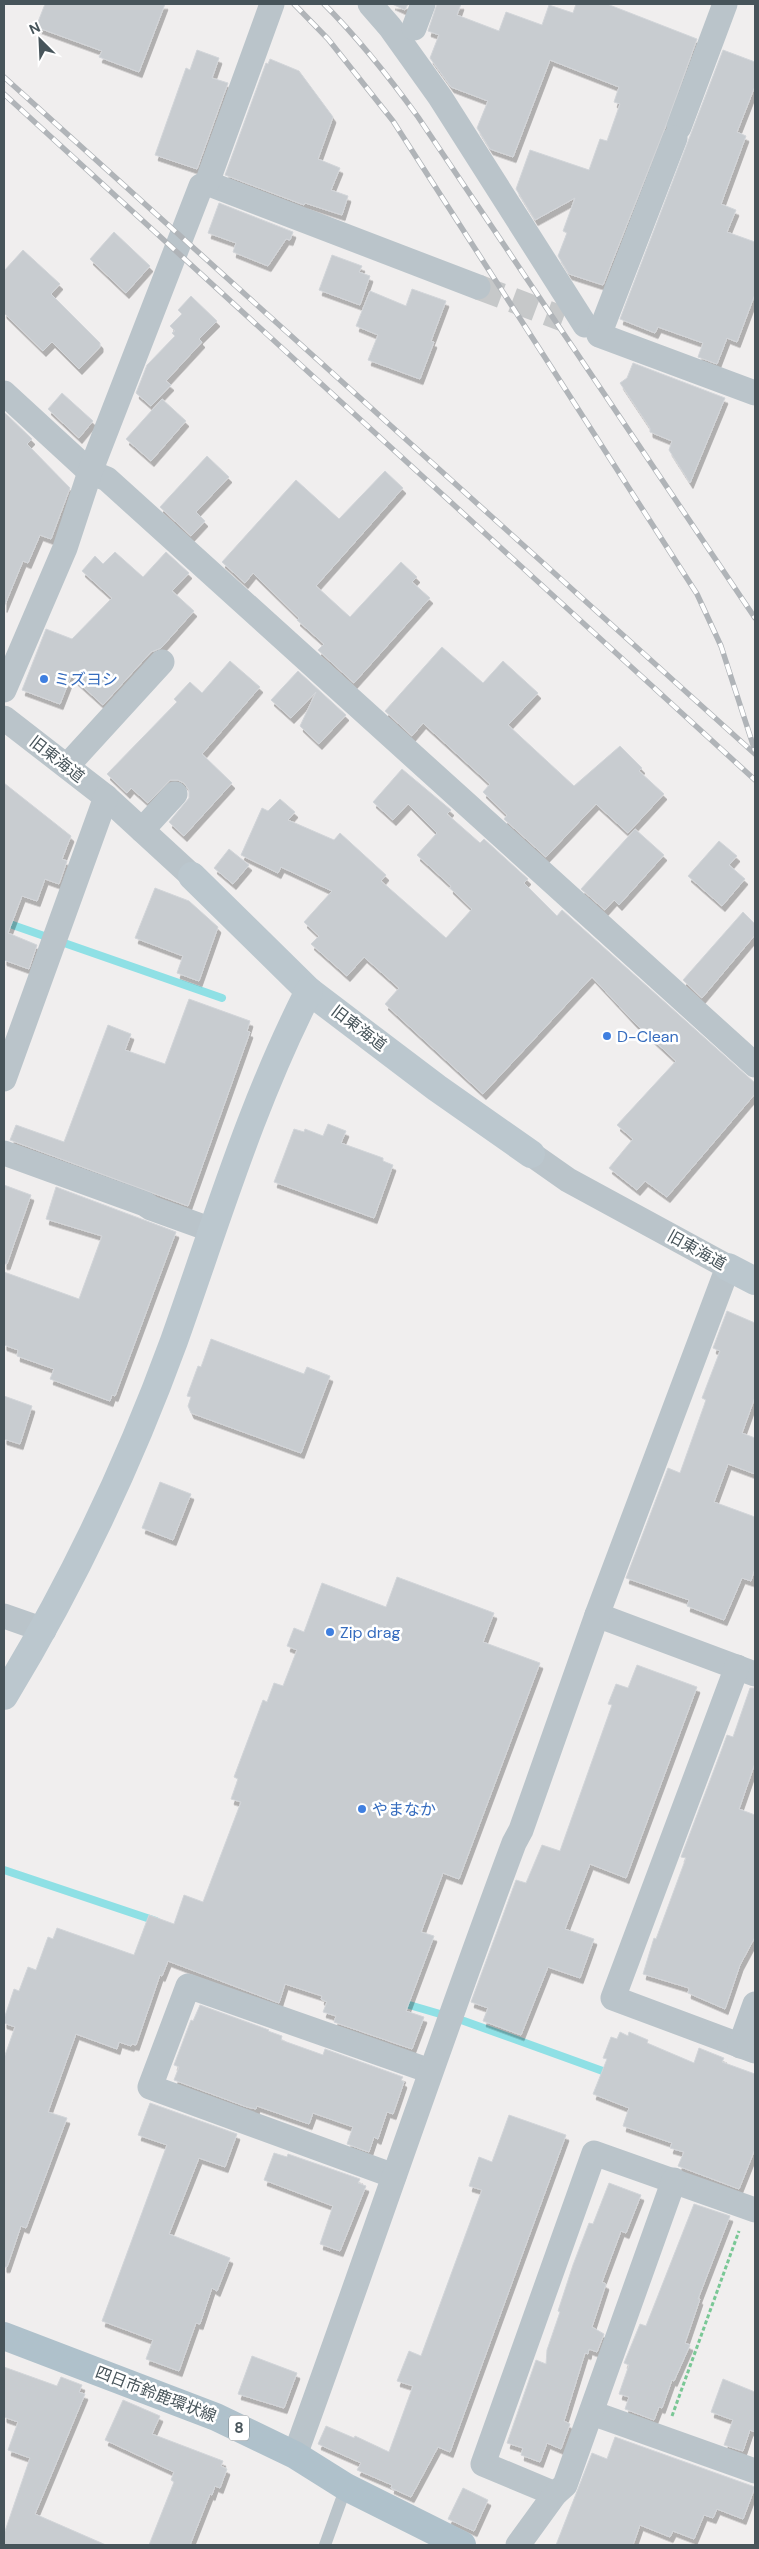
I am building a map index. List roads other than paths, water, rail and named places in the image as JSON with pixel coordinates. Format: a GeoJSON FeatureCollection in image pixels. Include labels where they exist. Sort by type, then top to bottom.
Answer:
{"type":"FeatureCollection","features":[{"type":"Feature","properties":{"kind":"main road","name":"四日市鈴鹿環状線"},"geometry":{"type":"LineString","coordinates":[[4,2336],[216,2417],[295,2455],[346,2487],[462,2545]]}},
{"type":"Feature","properties":{"kind":"street"},"geometry":{"type":"LineString","coordinates":[[4,690],[65,548],[90,472],[177,244],[201,186],[207,183],[272,4]]}},
{"type":"Feature","properties":{"kind":"street"},"geometry":{"type":"LineString","coordinates":[[370,4],[390,27],[440,97],[582,326],[755,393]]}},
{"type":"Feature","properties":{"kind":"street"},"geometry":{"type":"LineString","coordinates":[[414,28],[423,4]]}},
{"type":"Feature","properties":{"kind":"street"},"geometry":{"type":"LineString","coordinates":[[582,326],[677,133],[725,4]]}},
{"type":"Feature","properties":{"kind":"street"},"geometry":{"type":"LineString","coordinates":[[207,183],[478,287]]}},
{"type":"Feature","properties":{"kind":"street"},"geometry":{"type":"LineString","coordinates":[[4,393],[90,472],[107,479],[755,1065]]}},
{"type":"Feature","properties":{"kind":"street"},"geometry":{"type":"LineString","coordinates":[[67,766],[162,662]]}},
{"type":"Feature","properties":{"kind":"street","name":"旧東海道"},"geometry":{"type":"LineString","coordinates":[[4,718],[106,797],[192,876],[309,990],[437,1088],[568,1180],[755,1281]]}},
{"type":"Feature","properties":{"kind":"street"},"geometry":{"type":"LineString","coordinates":[[142,830],[175,794]]}},
{"type":"Feature","properties":{"kind":"street"},"geometry":{"type":"LineString","coordinates":[[4,1079],[106,797]]}},
{"type":"Feature","properties":{"kind":"street"},"geometry":{"type":"LineString","coordinates":[[4,1696],[44,1630],[117,1483],[173,1342],[212,1230],[282,1044],[309,990]]}},
{"type":"Feature","properties":{"kind":"street"},"geometry":{"type":"LineString","coordinates":[[4,1153],[212,1230]]}},
{"type":"Feature","properties":{"kind":"street"},"geometry":{"type":"LineString","coordinates":[[295,2455],[364,2266],[449,2018],[514,1843],[521,1830],[597,1615],[728,1267]]}},
{"type":"Feature","properties":{"kind":"street"},"geometry":{"type":"LineString","coordinates":[[597,1615],[746,1671],[613,1998],[748,2048],[755,2004]]}},
{"type":"Feature","properties":{"kind":"street"},"geometry":{"type":"LineString","coordinates":[[4,1616],[44,1630]]}},
{"type":"Feature","properties":{"kind":"street"},"geometry":{"type":"LineString","coordinates":[[394,2176],[150,2087],[188,1986],[430,2071]]}},
{"type":"Feature","properties":{"kind":"street"},"geometry":{"type":"LineString","coordinates":[[555,2494],[483,2464],[594,2154],[674,2180],[751,2209]]}},
{"type":"Feature","properties":{"kind":"street"},"geometry":{"type":"LineString","coordinates":[[518,2545],[555,2494],[565,2485],[674,2180]]}},
{"type":"Feature","properties":{"kind":"street"},"geometry":{"type":"LineString","coordinates":[[592,2413],[755,2471]]}},
{"type":"Feature","properties":{"kind":"lane"},"geometry":{"type":"LineString","coordinates":[[325,2545],[346,2487]]}},
{"type":"Feature","properties":{"kind":"waterway"},"geometry":{"type":"LineString","coordinates":[[4,922],[222,998]]}},
{"type":"Feature","properties":{"kind":"waterway"},"geometry":{"type":"LineString","coordinates":[[4,1870],[156,1921]]}},
{"type":"Feature","properties":{"kind":"waterway"},"geometry":{"type":"LineString","coordinates":[[399,2002],[464,2021],[611,2074]]}},
{"type":"Feature","properties":{"kind":"tunnel"},"geometry":{"type":"LineString","coordinates":[[478,287],[563,319]]}},
{"type":"Feature","properties":{"kind":"railway"},"geometry":{"type":"LineString","coordinates":[[294,4],[328,39],[393,121],[697,594],[721,646],[755,751]]}},
{"type":"Feature","properties":{"kind":"railway"},"geometry":{"type":"LineString","coordinates":[[324,4],[373,59],[418,117],[755,618]]}},
{"type":"Feature","properties":{"kind":"railway"},"geometry":{"type":"LineString","coordinates":[[4,77],[755,754]]}},
{"type":"Feature","properties":{"kind":"railway"},"geometry":{"type":"LineString","coordinates":[[4,94],[755,780]]}},
{"type":"Feature","properties":{"kind":"place","name":"ミズヨシ"},"geometry":{"type":"Point","coordinates":[44,679]}},
{"type":"Feature","properties":{"kind":"place","name":"D-Clean"},"geometry":{"type":"Point","coordinates":[607,1036]}},
{"type":"Feature","properties":{"kind":"place","name":"Zip drag"},"geometry":{"type":"Point","coordinates":[330,1632]}},
{"type":"Feature","properties":{"kind":"place","name":"やまなか"},"geometry":{"type":"Point","coordinates":[362,1809]}}]}
